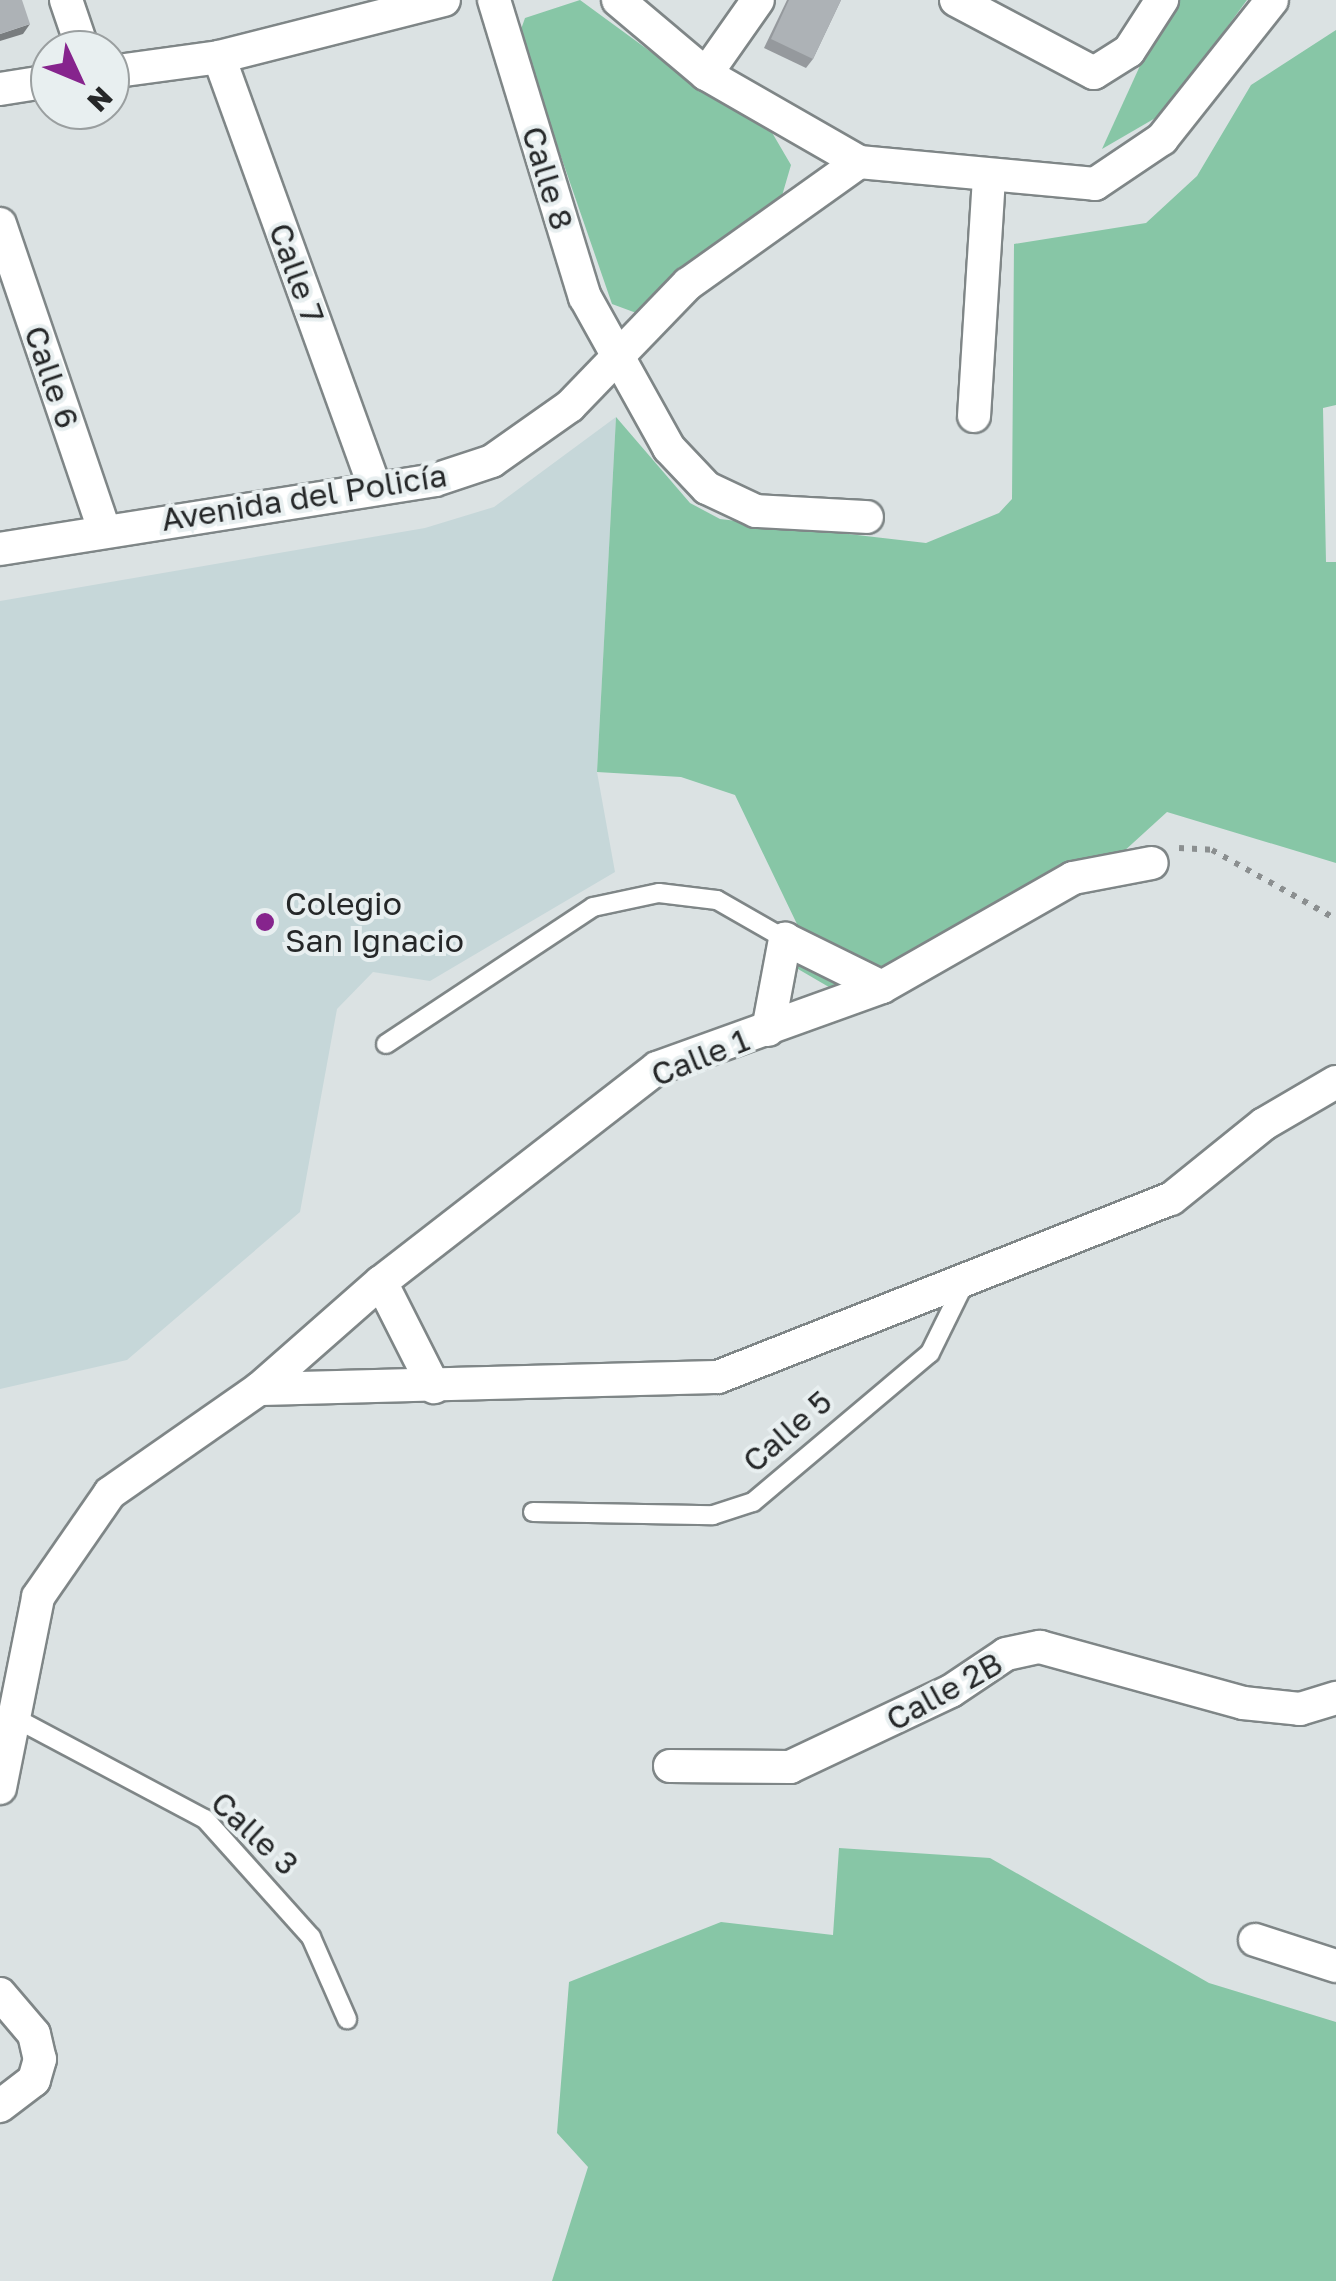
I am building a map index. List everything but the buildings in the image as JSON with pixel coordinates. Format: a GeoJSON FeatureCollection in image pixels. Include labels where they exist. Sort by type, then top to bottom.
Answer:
{"type":"FeatureCollection","features":[{"type":"Feature","properties":{"kind":"street"},"geometry":{"type":"LineString","coordinates":[[66,0],[76,30]]}},
{"type":"Feature","properties":{"kind":"street"},"geometry":{"type":"LineString","coordinates":[[130,69],[219,57],[346,12],[444,0]]}},
{"type":"Feature","properties":{"kind":"street","name":"Calle 8"},"geometry":{"type":"LineString","coordinates":[[494,0],[585,297],[619,348],[669,448],[706,488],[756,512],[867,517]]}},
{"type":"Feature","properties":{"kind":"street"},"geometry":{"type":"LineString","coordinates":[[618,0],[706,74],[859,162],[988,178],[1095,184],[1118,175],[1187,112],[1272,0]]}},
{"type":"Feature","properties":{"kind":"street"},"geometry":{"type":"LineString","coordinates":[[706,74],[758,0]]}},
{"type":"Feature","properties":{"kind":"street"},"geometry":{"type":"LineString","coordinates":[[956,0],[1094,74],[1129,52],[1162,0]]}},
{"type":"Feature","properties":{"kind":"street","name":"Calle 7"},"geometry":{"type":"LineString","coordinates":[[219,57],[375,489]]}},
{"type":"Feature","properties":{"kind":"street"},"geometry":{"type":"LineString","coordinates":[[0,88],[30,84]]}},
{"type":"Feature","properties":{"kind":"street","name":"Avenida del Policía"},"geometry":{"type":"LineString","coordinates":[[0,549],[435,480],[533,438],[619,348],[688,284],[859,162]]}},
{"type":"Feature","properties":{"kind":"street"},"geometry":{"type":"LineString","coordinates":[[974,416],[988,178]]}},
{"type":"Feature","properties":{"kind":"street","name":"Calle 6"},"geometry":{"type":"LineString","coordinates":[[0,224],[104,530]]}},
{"type":"Feature","properties":{"kind":"street","name":"Calle 1"},"geometry":{"type":"LineString","coordinates":[[0,1788],[38,1597],[110,1493],[259,1390],[381,1282],[656,1068],[882,988],[1073,878],[1152,863]]}},
{"type":"Feature","properties":{"kind":"street"},"geometry":{"type":"LineString","coordinates":[[768,1030],[785,939],[882,988]]}},
{"type":"Feature","properties":{"kind":"street"},"geometry":{"type":"LineString","coordinates":[[259,1390],[718,1377],[963,1286],[1172,1199],[1264,1124],[1336,1082]]}},
{"type":"Feature","properties":{"kind":"street"},"geometry":{"type":"LineString","coordinates":[[381,1282],[434,1387]]}},
{"type":"Feature","properties":{"kind":"street","name":"Calle 2B"},"geometry":{"type":"LineString","coordinates":[[670,1766],[790,1767],[951,1691],[1006,1654],[1040,1646],[1243,1703],[1300,1708],[1336,1698]]}},
{"type":"Feature","properties":{"kind":"street"},"geometry":{"type":"LineString","coordinates":[[1255,1940],[1336,1966]]}},
{"type":"Feature","properties":{"kind":"street"},"geometry":{"type":"LineString","coordinates":[[0,1994],[34,2034],[40,2059],[34,2080],[0,2106]]}},
{"type":"Feature","properties":{"kind":"lane"},"geometry":{"type":"LineString","coordinates":[[386,1044],[593,908],[660,893],[717,900],[785,939]]}},
{"type":"Feature","properties":{"kind":"lane","name":"Calle 5"},"geometry":{"type":"LineString","coordinates":[[534,1512],[713,1515],[752,1502],[930,1353],[963,1286]]}},
{"type":"Feature","properties":{"kind":"lane","name":"Calle 3"},"geometry":{"type":"LineString","coordinates":[[13,1717],[205,1819],[311,1937],[346,2019]]}},
{"type":"Feature","properties":{"kind":"path"},"geometry":{"type":"LineString","coordinates":[[1152,863],[1183,846],[1212,850],[1336,919]]}},
{"type":"Feature","properties":{"kind":"shaded area","name":"Colegio San Ignacio"},"geometry":{"type":"Polygon","coordinates":[[[616,417],[597,772],[615,872],[430,981],[373,972],[337,1009],[300,1212],[127,1360],[0,1389],[0,601],[425,528],[494,507],[616,417]]]}},
{"type":"Feature","properties":{"kind":"green space"},"geometry":{"type":"Polygon","coordinates":[[[580,0],[718,101],[767,124],[791,165],[779,206],[639,314],[612,304],[519,35],[525,18],[580,0]]]}},
{"type":"Feature","properties":{"kind":"green space"},"geometry":{"type":"Polygon","coordinates":[[[1170,0],[1247,0],[1164,113],[1102,149],[1170,0]]]}},
{"type":"Feature","properties":{"kind":"green space"},"geometry":{"type":"Polygon","coordinates":[[[1336,30],[1336,405],[1323,408],[1326,562],[1336,562],[1336,863],[1167,812],[1111,863],[834,990],[786,962],[808,947],[735,795],[681,777],[597,772],[616,417],[690,503],[720,519],[926,543],[999,513],[1012,499],[1014,244],[1146,223],[1197,176],[1251,85],[1336,30]]]}},
{"type":"Feature","properties":{"kind":"green space"},"geometry":{"type":"Polygon","coordinates":[[[839,1848],[990,1858],[1209,1983],[1336,2022],[1336,2281],[552,2281],[588,2167],[557,2133],[569,1982],[721,1922],[833,1935],[839,1848]]]}},
{"type":"Feature","properties":{"kind":"place","name":"Colegio San Ignacio"},"geometry":{"type":"Point","coordinates":[265,922]}}]}
